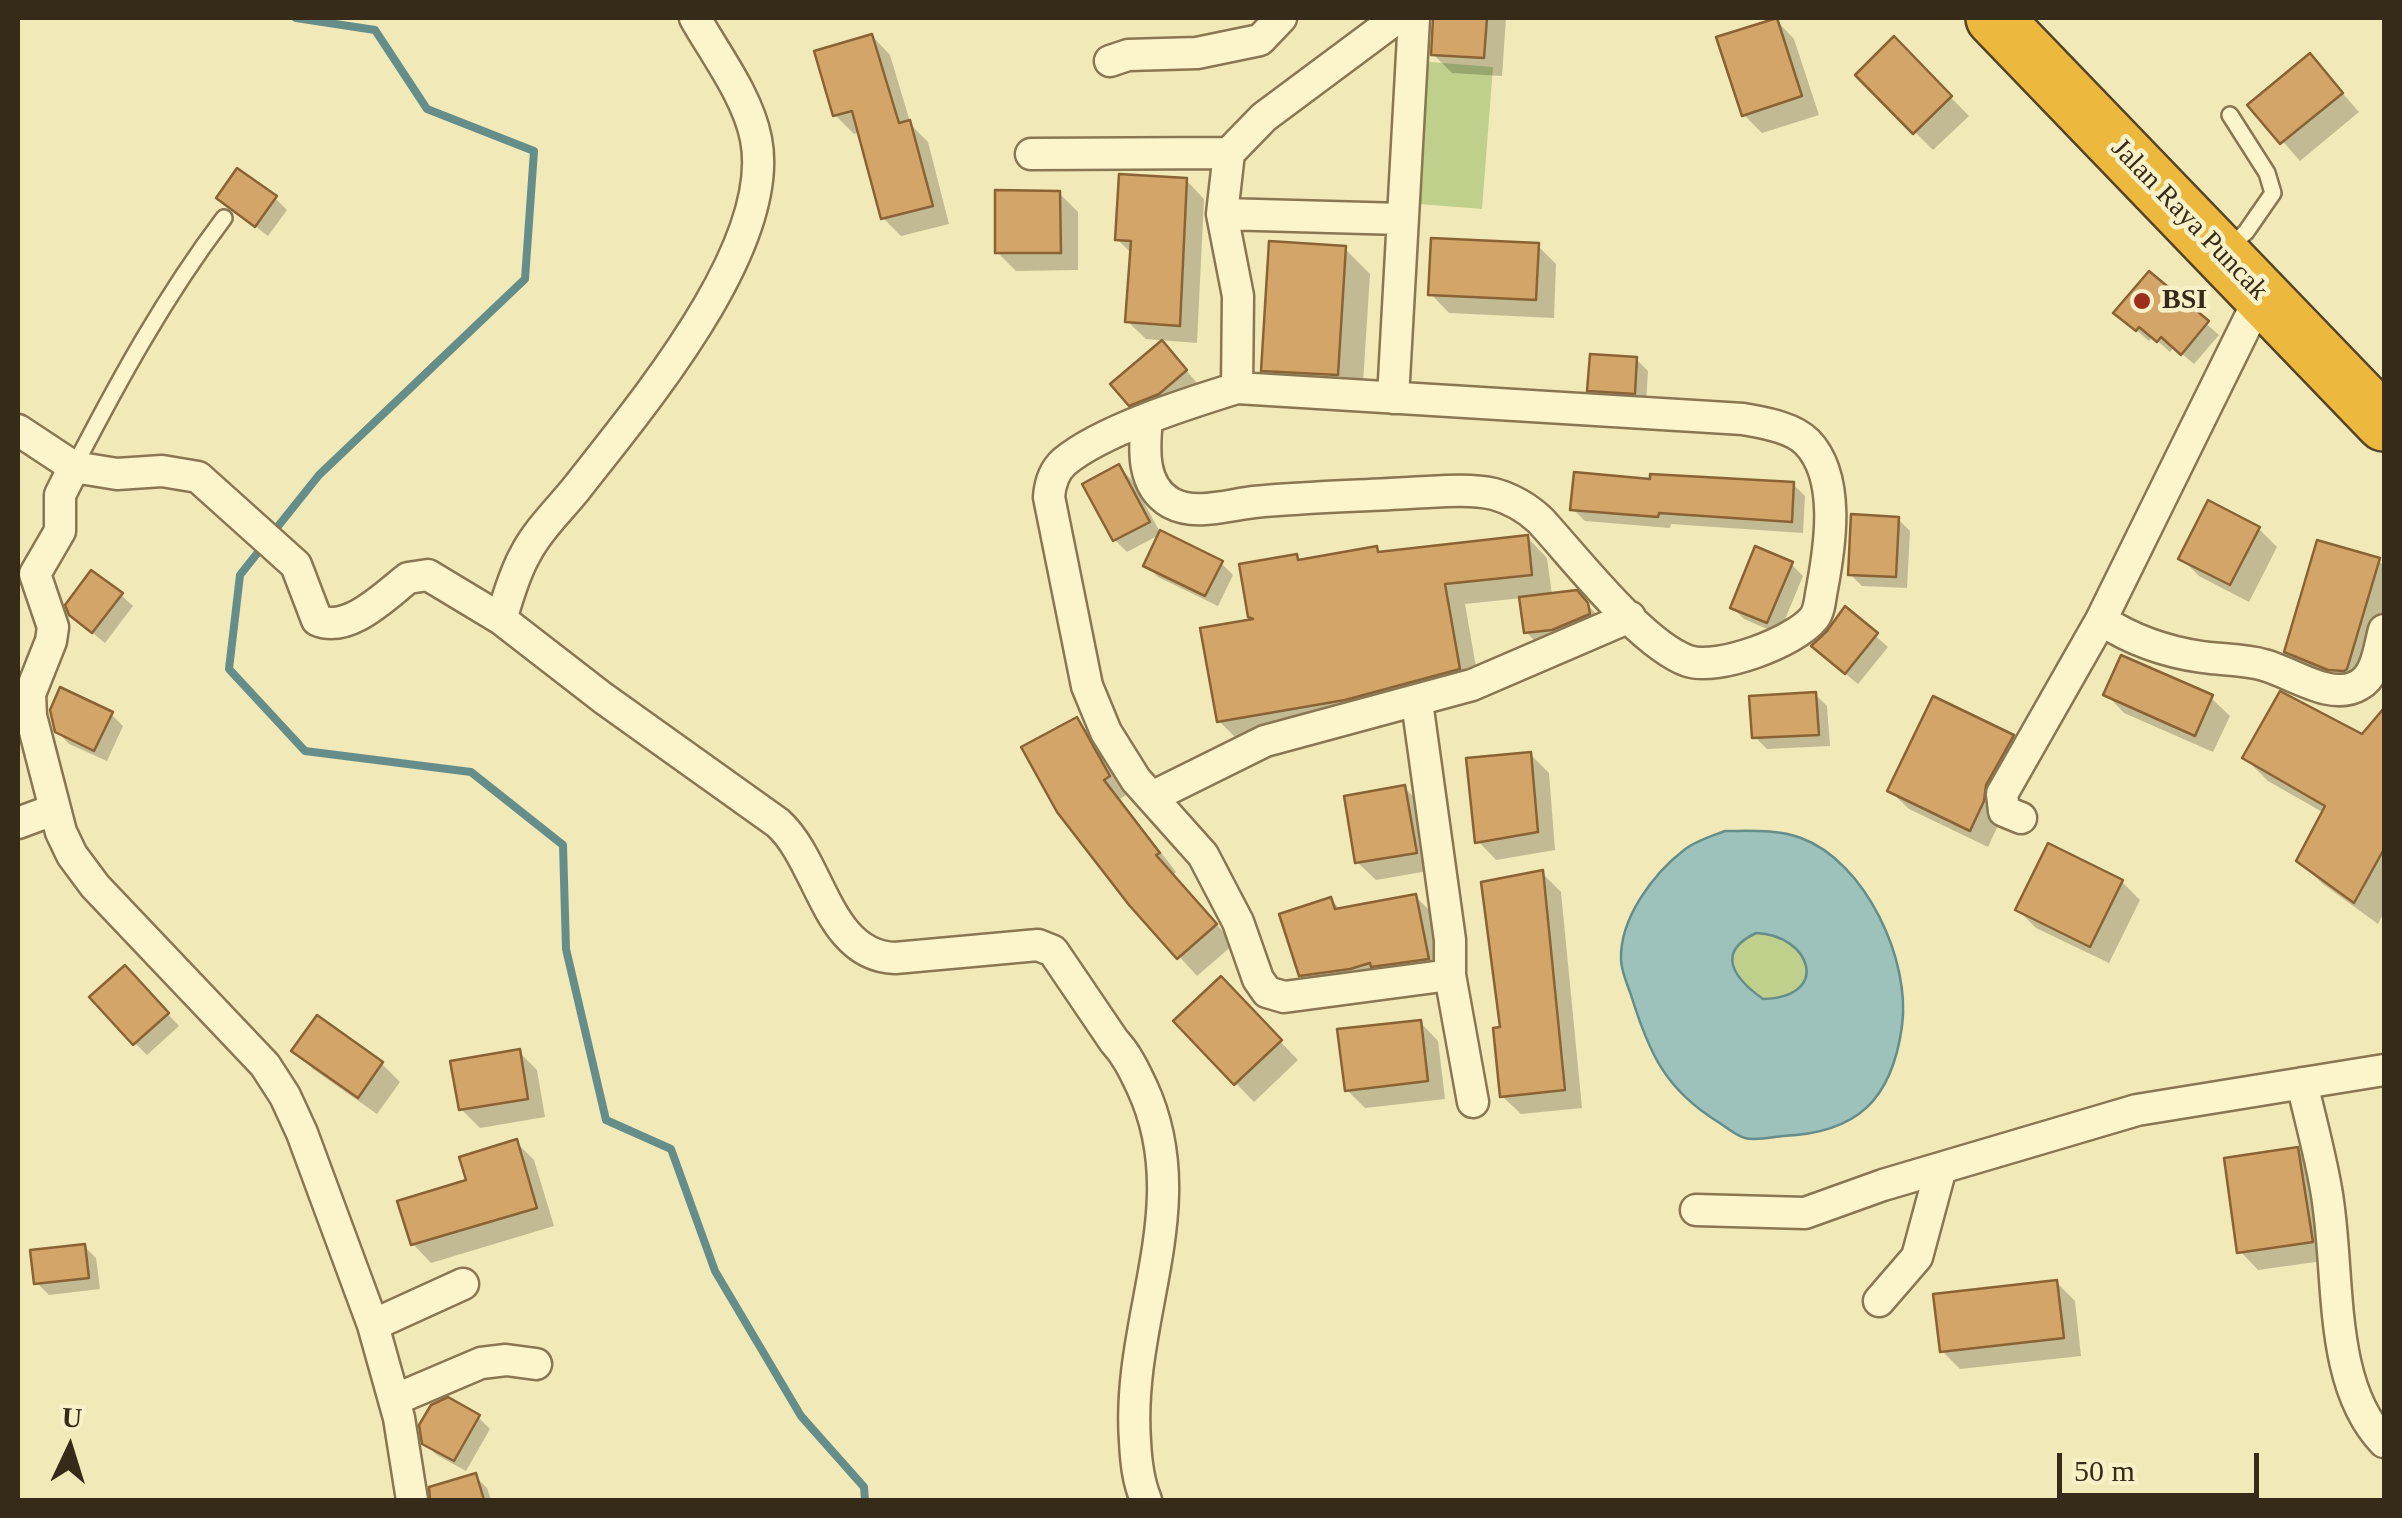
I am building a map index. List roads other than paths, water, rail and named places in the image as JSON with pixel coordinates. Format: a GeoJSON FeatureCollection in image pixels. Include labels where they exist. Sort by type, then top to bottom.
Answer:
{"type":"FeatureCollection","features":[{"type":"Feature","properties":{"kind":"highway","name":"Jalan Raya Puncak"},"geometry":{"type":"LineString","coordinates":[[1994,18],[2384,422]]}},
{"type":"Feature","properties":{"kind":"street"},"geometry":{"type":"LineString","coordinates":[[501,619],[532,543],[638,411],[720,284],[742,240],[755,190],[756,142],[750,117],[695,18]]}},
{"type":"Feature","properties":{"kind":"street"},"geometry":{"type":"LineString","coordinates":[[1110,61],[1128,55],[1197,53],[1260,40],[1281,18]]}},
{"type":"Feature","properties":{"kind":"street"},"geometry":{"type":"LineString","coordinates":[[1238,388],[1238,296],[1222,214],[1229,152],[1264,118],[1397,18]]}},
{"type":"Feature","properties":{"kind":"street"},"geometry":{"type":"LineString","coordinates":[[1393,398],[1414,18]]}},
{"type":"Feature","properties":{"kind":"street"},"geometry":{"type":"LineString","coordinates":[[1031,154],[1229,152]]}},
{"type":"Feature","properties":{"kind":"street"},"geometry":{"type":"LineString","coordinates":[[1222,214],[1402,220]]}},
{"type":"Feature","properties":{"kind":"street"},"geometry":{"type":"LineString","coordinates":[[2021,818],[2004,811],[2002,794],[2101,620],[2261,295]]}},
{"type":"Feature","properties":{"kind":"street"},"geometry":{"type":"LineString","coordinates":[[1148,419],[1144,444],[1150,478],[1155,488],[1174,504],[1191,510],[1292,498],[1449,492],[1493,494],[1526,508],[1657,643],[1688,661],[1701,663],[1716,663],[1760,650],[1814,618],[1825,573],[1831,513],[1827,484],[1808,443],[1781,428],[1743,419],[1238,388],[1148,419],[1064,462],[1055,473],[1049,497],[1094,708],[1136,780],[1202,854],[1238,922],[1258,980],[1267,992],[1284,998],[1450,975]]}},
{"type":"Feature","properties":{"kind":"street"},"geometry":{"type":"LineString","coordinates":[[18,430],[74,466],[118,474],[162,471],[198,476],[296,566],[317,620],[341,624],[408,578],[421,574],[501,619],[786,830],[810,867],[826,903],[862,950],[895,958],[1038,945],[1057,956],[1126,1053],[1152,1110],[1165,1163],[1161,1227],[1138,1356],[1133,1412],[1138,1477],[1146,1500]]}},
{"type":"Feature","properties":{"kind":"street"},"geometry":{"type":"LineString","coordinates":[[74,466],[60,495],[60,530],[35,574],[53,627],[29,704],[53,810],[72,855],[95,886],[275,1079],[308,1148],[373,1325],[394,1400],[412,1500]]}},
{"type":"Feature","properties":{"kind":"street"},"geometry":{"type":"LineString","coordinates":[[1152,797],[1265,741],[1472,685],[1630,616]]}},
{"type":"Feature","properties":{"kind":"street"},"geometry":{"type":"LineString","coordinates":[[2101,620],[2169,651],[2261,664],[2336,689],[2355,688],[2368,678],[2384,630]]}},
{"type":"Feature","properties":{"kind":"street"},"geometry":{"type":"LineString","coordinates":[[1416,702],[1450,940],[1450,975],[1473,1102]]}},
{"type":"Feature","properties":{"kind":"street"},"geometry":{"type":"LineString","coordinates":[[18,824],[53,810]]}},
{"type":"Feature","properties":{"kind":"street"},"geometry":{"type":"LineString","coordinates":[[1696,1210],[1804,1213],[1883,1185],[2136,1110],[2384,1070]]}},
{"type":"Feature","properties":{"kind":"street"},"geometry":{"type":"LineString","coordinates":[[2302,1083],[2327,1190],[2350,1386],[2367,1424],[2384,1442]]}},
{"type":"Feature","properties":{"kind":"street"},"geometry":{"type":"LineString","coordinates":[[1879,1300],[1917,1257],[1941,1168]]}},
{"type":"Feature","properties":{"kind":"street"},"geometry":{"type":"LineString","coordinates":[[373,1325],[464,1284]]}},
{"type":"Feature","properties":{"kind":"street"},"geometry":{"type":"LineString","coordinates":[[394,1400],[481,1363],[506,1360],[536,1364]]}},
{"type":"Feature","properties":{"kind":"lane"},"geometry":{"type":"LineString","coordinates":[[2222,254],[2246,232],[2273,194],[2268,173],[2230,115]]}},
{"type":"Feature","properties":{"kind":"lane"},"geometry":{"type":"LineString","coordinates":[[74,466],[139,344],[184,271],[224,218]]}},
{"type":"Feature","properties":{"kind":"water"},"geometry":{"type":"Polygon","coordinates":[[[1725,831],[1783,833],[1824,850],[1864,891],[1891,944],[1903,1000],[1902,1026],[1890,1074],[1866,1108],[1831,1128],[1759,1139],[1738,1135],[1700,1109],[1672,1083],[1645,1035],[1622,968],[1626,928],[1640,898],[1672,860],[1698,841],[1725,831]],[[1756,933],[1735,949],[1732,957],[1737,975],[1763,999],[1785,996],[1799,988],[1806,978],[1801,954],[1775,936],[1756,933]]]}},
{"type":"Feature","properties":{"kind":"waterway"},"geometry":{"type":"LineString","coordinates":[[271,535],[319,475],[525,279],[534,151],[427,109],[375,30],[296,18]]}},
{"type":"Feature","properties":{"kind":"waterway"},"geometry":{"type":"LineString","coordinates":[[263,546],[240,575],[229,669],[305,751],[471,772],[563,845],[566,949],[606,1120],[671,1149],[715,1271],[801,1416],[864,1487],[865,1500]]}},
{"type":"Feature","properties":{"kind":"place","name":"BSI"},"geometry":{"type":"Point","coordinates":[2142,301]}}]}
